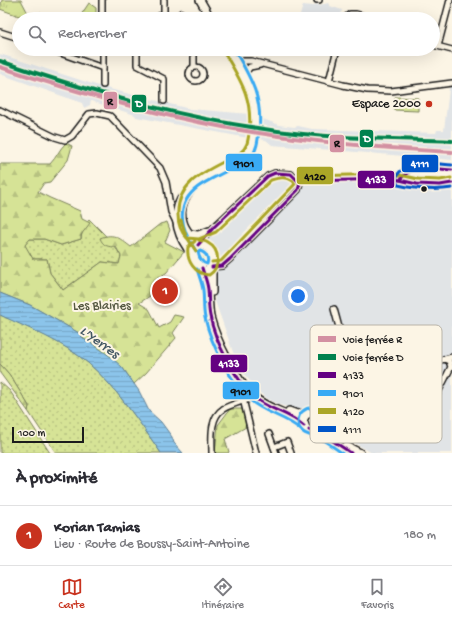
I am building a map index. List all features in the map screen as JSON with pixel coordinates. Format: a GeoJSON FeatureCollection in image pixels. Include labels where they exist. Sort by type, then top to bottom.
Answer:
{"type":"FeatureCollection","features":[{"type":"Feature","properties":{"kind":"main road"},"geometry":{"type":"LineString","coordinates":[[200,0],[207,12]]}},
{"type":"Feature","properties":{"kind":"main road"},"geometry":{"type":"LineString","coordinates":[[232,56],[245,72],[252,93],[256,115],[252,144],[246,155],[209,175],[195,185],[187,195],[184,202],[182,209],[183,221],[189,233],[198,245],[202,245],[210,251],[213,261],[212,301],[217,322],[226,345],[243,377],[253,390],[268,403],[297,414],[310,413]]}},
{"type":"Feature","properties":{"kind":"main road"},"geometry":{"type":"LineString","coordinates":[[209,175],[201,178],[193,184],[184,194],[177,208],[176,222],[181,235],[197,264],[208,270],[212,267]]}},
{"type":"Feature","properties":{"kind":"main road"},"geometry":{"type":"LineString","coordinates":[[192,254],[193,250],[198,245]]}},
{"type":"Feature","properties":{"kind":"main road"},"geometry":{"type":"LineString","coordinates":[[202,268],[206,280],[213,325],[224,352],[248,391],[272,409],[296,418],[310,430]]}},
{"type":"Feature","properties":{"kind":"main road"},"geometry":{"type":"LineString","coordinates":[[304,426],[303,420],[310,414]]}},
{"type":"Feature","properties":{"kind":"main road"},"geometry":{"type":"LineString","coordinates":[[336,443],[351,453]]}},
{"type":"Feature","properties":{"kind":"main road"},"geometry":{"type":"LineString","coordinates":[[341,443],[360,453]]}},
{"type":"Feature","properties":{"kind":"street"},"geometry":{"type":"LineString","coordinates":[[102,0],[102,12]]}},
{"type":"Feature","properties":{"kind":"street"},"geometry":{"type":"LineString","coordinates":[[164,0],[164,12]]}},
{"type":"Feature","properties":{"kind":"street"},"geometry":{"type":"LineString","coordinates":[[440,31],[450,0]]}},
{"type":"Feature","properties":{"kind":"street"},"geometry":{"type":"LineString","coordinates":[[0,32],[12,36]]}},
{"type":"Feature","properties":{"kind":"street"},"geometry":{"type":"LineString","coordinates":[[440,47],[452,50]]}},
{"type":"Feature","properties":{"kind":"street"},"geometry":{"type":"LineString","coordinates":[[69,56],[103,68]]}},
{"type":"Feature","properties":{"kind":"street"},"geometry":{"type":"LineString","coordinates":[[103,56],[103,85]]}},
{"type":"Feature","properties":{"kind":"street"},"geometry":{"type":"LineString","coordinates":[[136,56],[137,65],[164,78],[164,101]]}},
{"type":"Feature","properties":{"kind":"street"},"geometry":{"type":"LineString","coordinates":[[194,56],[194,67]]}},
{"type":"Feature","properties":{"kind":"street"},"geometry":{"type":"LineString","coordinates":[[329,81],[335,56]]}},
{"type":"Feature","properties":{"kind":"street"},"geometry":{"type":"LineString","coordinates":[[245,60],[248,66],[245,72]]}},
{"type":"Feature","properties":{"kind":"street"},"geometry":{"type":"LineString","coordinates":[[235,61],[245,60],[360,89],[382,91],[452,83]]}},
{"type":"Feature","properties":{"kind":"street"},"geometry":{"type":"LineString","coordinates":[[245,72],[252,66],[256,65],[269,66]]}},
{"type":"Feature","properties":{"kind":"street"},"geometry":{"type":"LineString","coordinates":[[0,110],[55,137],[65,140],[72,136],[89,114],[97,113],[110,116],[160,168],[166,182],[171,212],[176,222]]}},
{"type":"Feature","properties":{"kind":"street"},"geometry":{"type":"LineString","coordinates":[[198,245],[268,176],[275,173],[291,174],[300,183],[298,190],[230,259],[222,266],[212,267]]}},
{"type":"Feature","properties":{"kind":"street"},"geometry":{"type":"LineString","coordinates":[[169,201],[172,205],[176,206],[180,202]]}},
{"type":"Feature","properties":{"kind":"street"},"geometry":{"type":"LineString","coordinates":[[189,233],[198,234],[214,228]]}},
{"type":"Feature","properties":{"kind":"street"},"geometry":{"type":"LineString","coordinates":[[334,309],[338,325]]}},
{"type":"Feature","properties":{"kind":"street"},"geometry":{"type":"LineString","coordinates":[[444,359],[452,357]]}},
{"type":"Feature","properties":{"kind":"street"},"geometry":{"type":"LineString","coordinates":[[442,383],[450,367],[449,361],[444,359]]}},
{"type":"Feature","properties":{"kind":"street"},"geometry":{"type":"LineString","coordinates":[[242,401],[248,391]]}},
{"type":"Feature","properties":{"kind":"street"},"geometry":{"type":"LineString","coordinates":[[212,453],[215,418],[222,410],[242,401],[250,400],[254,397]]}},
{"type":"Feature","properties":{"kind":"street"},"geometry":{"type":"LineString","coordinates":[[242,401],[244,403],[256,453]]}},
{"type":"Feature","properties":{"kind":"street"},"geometry":{"type":"LineString","coordinates":[[270,434],[276,453]]}},
{"type":"Feature","properties":{"kind":"street"},"geometry":{"type":"LineString","coordinates":[[274,447],[287,442],[291,453]]}},
{"type":"Feature","properties":{"kind":"shaded area"},"geometry":{"type":"Polygon","coordinates":[[[328,3],[330,6],[342,10],[341,12],[301,12],[303,5],[320,5],[328,3]]]}},
{"type":"Feature","properties":{"kind":"shaded area"},"geometry":{"type":"Polygon","coordinates":[[[0,54],[102,87],[190,109],[250,114],[279,125],[294,127],[298,126],[312,129],[436,133],[437,130],[444,130],[450,81],[452,81],[452,160],[272,145],[266,140],[136,117],[135,115],[91,101],[90,105],[84,108],[82,103],[0,74],[0,54]]]}},
{"type":"Feature","properties":{"kind":"shaded area"},"geometry":{"type":"Polygon","coordinates":[[[284,172],[301,182],[342,180],[398,182],[413,190],[433,191],[452,186],[452,453],[372,453],[355,443],[442,443],[442,325],[310,325],[310,417],[298,410],[280,405],[268,399],[260,393],[244,374],[233,352],[215,301],[214,253],[203,242],[268,176],[284,172]]]}},
{"type":"Feature","properties":{"kind":"green space"},"geometry":{"type":"Polygon","coordinates":[[[2,0],[21,0],[27,12],[12,12],[12,13],[0,9],[2,0]]]}},
{"type":"Feature","properties":{"kind":"green space"},"geometry":{"type":"Polygon","coordinates":[[[89,3],[96,8],[96,12],[83,12],[89,3]]]}},
{"type":"Feature","properties":{"kind":"green space"},"geometry":{"type":"Polygon","coordinates":[[[395,97],[418,98],[418,111],[394,110],[395,97]]]}},
{"type":"Feature","properties":{"kind":"green space","name":"Les Blairies"},"geometry":{"type":"Polygon","coordinates":[[[66,143],[72,146],[68,160],[50,182],[44,183],[38,192],[80,211],[82,219],[90,223],[81,235],[81,239],[61,245],[44,239],[30,239],[25,245],[33,259],[47,259],[50,273],[63,290],[102,262],[119,264],[121,256],[116,247],[106,246],[101,241],[100,238],[105,236],[117,237],[131,247],[160,224],[167,222],[170,230],[165,242],[184,252],[166,273],[154,280],[150,296],[139,303],[149,309],[159,328],[170,322],[174,315],[184,317],[173,333],[176,338],[146,373],[134,384],[122,367],[90,342],[85,340],[79,333],[30,305],[0,293],[0,164],[50,164],[66,143]]]}},
{"type":"Feature","properties":{"kind":"green space"},"geometry":{"type":"Polygon","coordinates":[[[89,219],[118,251],[121,256],[119,264],[102,262],[63,290],[50,273],[47,259],[33,259],[24,245],[30,239],[44,239],[61,245],[81,239],[83,226],[89,219]]]}},
{"type":"Feature","properties":{"kind":"green space"},"geometry":{"type":"Polygon","coordinates":[[[200,249],[205,251],[208,255],[209,266],[204,267],[199,262],[196,253],[200,249]]]}},
{"type":"Feature","properties":{"kind":"green space"},"geometry":{"type":"Polygon","coordinates":[[[0,315],[34,330],[68,348],[88,363],[118,394],[161,453],[56,453],[28,411],[29,406],[9,374],[0,364],[0,315]]]}},
{"type":"Feature","properties":{"kind":"green space"},"geometry":{"type":"Polygon","coordinates":[[[0,364],[9,374],[29,406],[28,411],[0,373],[0,364]]]}},
{"type":"Feature","properties":{"kind":"green space"},"geometry":{"type":"Polygon","coordinates":[[[0,382],[10,391],[50,453],[0,453],[0,382]]]}},
{"type":"Feature","properties":{"kind":"green space"},"geometry":{"type":"Polygon","coordinates":[[[230,409],[244,409],[246,427],[225,439],[228,453],[215,453],[218,425],[230,409]]]}},
{"type":"Feature","properties":{"kind":"water"},"geometry":{"type":"Polygon","coordinates":[[[0,293],[30,305],[79,333],[85,340],[111,357],[122,367],[139,391],[149,411],[161,422],[172,437],[174,443],[183,453],[161,453],[118,394],[88,363],[78,355],[46,336],[0,315],[0,293]]]}},
{"type":"Feature","properties":{"kind":"rail line","name":"D"},"geometry":{"type":"LineString","coordinates":[[0,61],[112,96],[226,123],[322,136],[452,141]]}},
{"type":"Feature","properties":{"kind":"rail line","name":"R"},"geometry":{"type":"LineString","coordinates":[[0,67],[110,101],[223,127],[337,143],[452,152]]}},
{"type":"Feature","properties":{"kind":"transit line","name":"4120"},"geometry":{"type":"LineString","coordinates":[[212,262],[221,261],[295,184],[290,179],[285,178],[271,180],[216,232],[199,239],[187,238],[185,236],[179,224],[178,215],[179,202],[183,192],[190,183],[209,169],[240,153],[246,147],[248,142],[250,121],[247,100],[236,72],[226,56]]}},
{"type":"Feature","properties":{"kind":"transit line","name":"9101"},"geometry":{"type":"LineString","coordinates":[[196,251],[187,235],[182,218],[185,202],[190,194],[198,187],[249,159],[255,151],[258,141],[260,119],[257,97],[250,78],[238,56]]}},
{"type":"Feature","properties":{"kind":"transit line","name":"4111"},"geometry":{"type":"LineString","coordinates":[[452,165],[428,163],[412,165],[399,173],[395,180],[398,185],[412,188],[452,188]]}},
{"type":"Feature","properties":{"kind":"transit line","name":"4133"},"geometry":{"type":"LineString","coordinates":[[400,180],[410,171],[417,169],[431,168],[452,170]]}},
{"type":"Feature","properties":{"kind":"transit line","name":"4133"},"geometry":{"type":"LineString","coordinates":[[198,245],[214,227],[268,176],[275,173],[291,174],[300,183],[298,190],[230,259],[222,266],[212,267]]}},
{"type":"Feature","properties":{"kind":"transit line","name":"4120"},"geometry":{"type":"LineString","coordinates":[[298,178],[306,176],[395,174],[418,179],[440,180],[451,178]]}},
{"type":"Feature","properties":{"kind":"transit line","name":"4133"},"geometry":{"type":"LineString","coordinates":[[300,183],[306,181],[395,179],[417,184],[440,185],[452,183]]}},
{"type":"Feature","properties":{"kind":"transit line","name":"4120"},"geometry":{"type":"LineString","coordinates":[[181,220],[186,236],[196,251]]}},
{"type":"Feature","properties":{"kind":"transit line","name":"4120"},"geometry":{"type":"LineString","coordinates":[[195,241],[188,247],[188,257],[190,262],[192,266],[200,272],[209,275],[213,272],[217,264],[217,254],[212,246],[199,240]]}},
{"type":"Feature","properties":{"kind":"transit line","name":"9101"},"geometry":{"type":"LineString","coordinates":[[200,251],[206,256],[208,260],[207,264],[201,260],[198,252],[200,251]]}},
{"type":"Feature","properties":{"kind":"transit line","name":"4133"},"geometry":{"type":"LineString","coordinates":[[202,268],[208,286],[209,313],[216,337],[233,370],[254,397],[266,405],[292,417],[304,426]]}},
{"type":"Feature","properties":{"kind":"transit line","name":"9101"},"geometry":{"type":"LineString","coordinates":[[197,269],[203,287],[204,315],[208,328],[222,362],[235,383],[256,405],[289,421],[301,430]]}},
{"type":"Feature","properties":{"kind":"transit line","name":"9101"},"geometry":{"type":"LineString","coordinates":[[310,408],[305,409],[301,413],[298,422],[301,430],[310,435]]}},
{"type":"Feature","properties":{"kind":"transit line","name":"9101"},"geometry":{"type":"LineString","coordinates":[[327,443],[342,453]]}},
{"type":"Feature","properties":{"kind":"transit line","name":"4133"},"geometry":{"type":"LineString","coordinates":[[336,443],[351,453]]}},
{"type":"Feature","properties":{"kind":"place","name":"Espace 2000"},"geometry":{"type":"Point","coordinates":[429,104]}},
{"type":"Feature","properties":{"kind":"place","name":"Korian Tamias"},"geometry":{"type":"Point","coordinates":[165,291]}},
{"type":"Feature","properties":{"kind":"water label","name":"L'Yerres"},"geometry":{"type":"Point","coordinates":[99,343]}}]}
